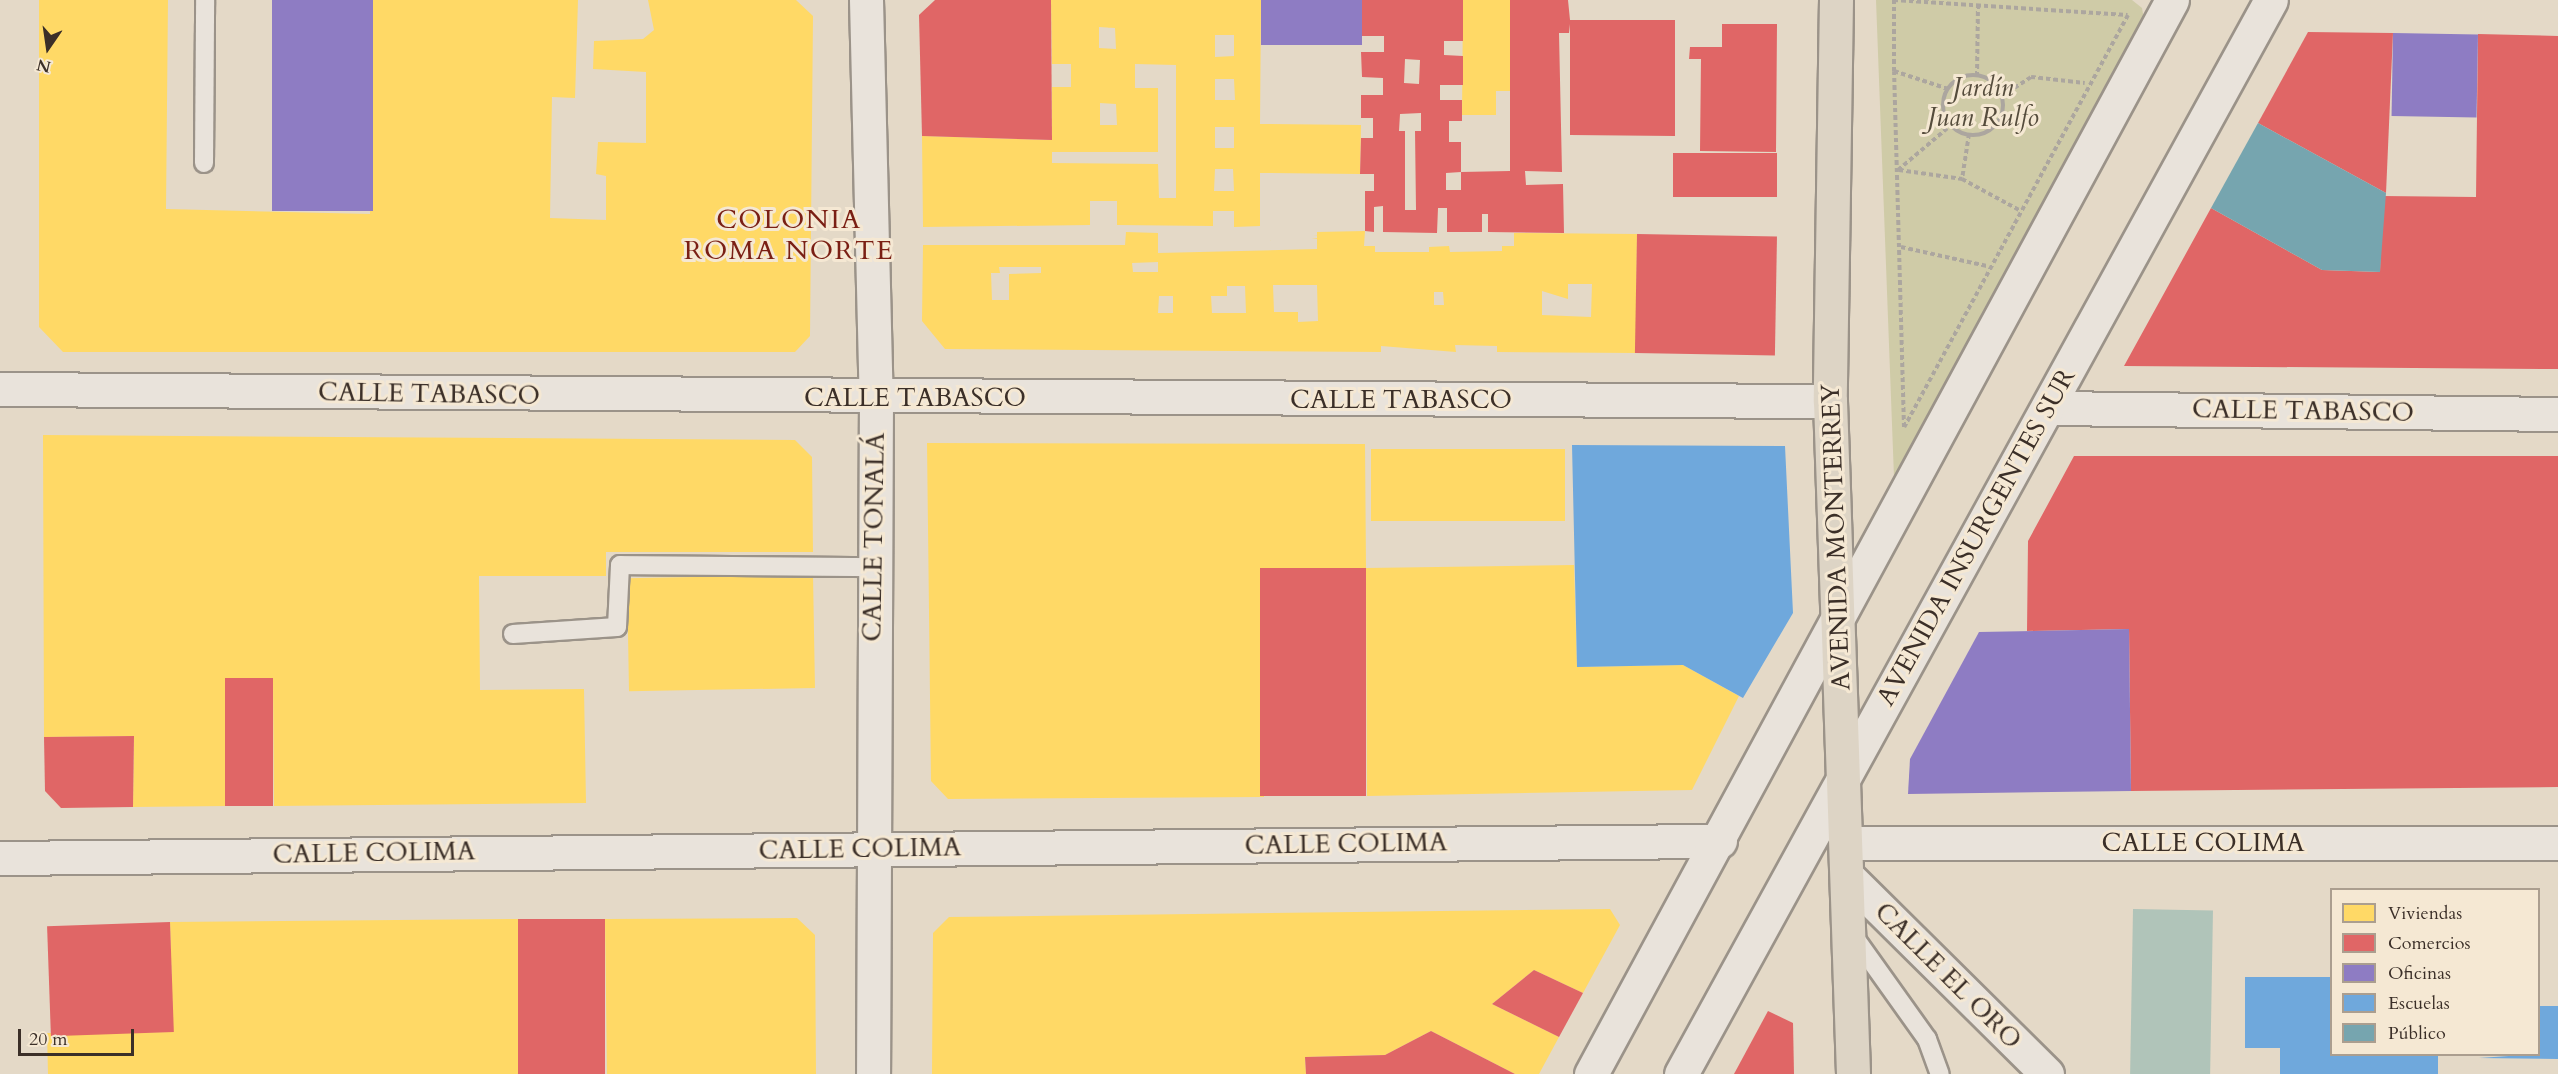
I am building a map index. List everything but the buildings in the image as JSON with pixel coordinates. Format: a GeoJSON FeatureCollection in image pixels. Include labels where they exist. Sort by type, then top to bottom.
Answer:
{"type":"FeatureCollection","features":[{"type":"Feature","properties":{"kind":"main road","name":"AVENIDA MONTERREY"},"geometry":{"type":"LineString","coordinates":[[1836,0],[1830,401],[1846,775],[1853,1074]]}},
{"type":"Feature","properties":{"kind":"street","name":"CALLE TONALÁ"},"geometry":{"type":"LineString","coordinates":[[866,0],[876,398],[871,849],[873,1074]]}},
{"type":"Feature","properties":{"kind":"street"},"geometry":{"type":"LineString","coordinates":[[1591,1074],[1839,623],[2172,0]]}},
{"type":"Feature","properties":{"kind":"street","name":"AVENIDA INSURGENTES SUR"},"geometry":{"type":"LineString","coordinates":[[1681,1074],[2271,0]]}},
{"type":"Feature","properties":{"kind":"street","name":"CALLE TABASCO"},"geometry":{"type":"LineString","coordinates":[[0,389],[876,398],[1830,401]]}},
{"type":"Feature","properties":{"kind":"street","name":"CALLE TABASCO"},"geometry":{"type":"LineString","coordinates":[[2048,408],[2558,414]]}},
{"type":"Feature","properties":{"kind":"street","name":"CALLE COLIMA"},"geometry":{"type":"LineString","coordinates":[[0,858],[1720,841]]}},
{"type":"Feature","properties":{"kind":"street","name":"CALLE COLIMA"},"geometry":{"type":"LineString","coordinates":[[1847,843],[2558,843]]}},
{"type":"Feature","properties":{"kind":"street","name":"CALLE EL ORO"},"geometry":{"type":"LineString","coordinates":[[1848,878],[2047,1074]]}},
{"type":"Feature","properties":{"kind":"lane"},"geometry":{"type":"LineString","coordinates":[[204,163],[205,0]]}},
{"type":"Feature","properties":{"kind":"lane"},"geometry":{"type":"LineString","coordinates":[[513,634],[617,627],[620,565],[874,567]]}},
{"type":"Feature","properties":{"kind":"lane"},"geometry":{"type":"LineString","coordinates":[[1850,930],[1927,1039],[1940,1074]]}},
{"type":"Feature","properties":{"kind":"path"},"geometry":{"type":"LineString","coordinates":[[1904,427],[1894,0],[2128,15]]}},
{"type":"Feature","properties":{"kind":"path"},"geometry":{"type":"LineString","coordinates":[[1977,76],[1978,5]]}},
{"type":"Feature","properties":{"kind":"path"},"geometry":{"type":"LineString","coordinates":[[1894,71],[1948,89]]}},
{"type":"Feature","properties":{"kind":"path"},"geometry":{"type":"LineString","coordinates":[[1969,135],[1951,125],[1943,108],[1948,89],[1963,77],[1977,76],[1991,81],[2002,96]]}},
{"type":"Feature","properties":{"kind":"path"},"geometry":{"type":"LineString","coordinates":[[1969,135],[1996,124],[2002,96],[2031,77],[2093,83]]}},
{"type":"Feature","properties":{"kind":"path"},"geometry":{"type":"LineString","coordinates":[[1898,170],[1951,125]]}},
{"type":"Feature","properties":{"kind":"path"},"geometry":{"type":"LineString","coordinates":[[1962,179],[1969,135]]}},
{"type":"Feature","properties":{"kind":"path"},"geometry":{"type":"LineString","coordinates":[[1898,170],[1962,179],[2022,211]]}},
{"type":"Feature","properties":{"kind":"path"},"geometry":{"type":"LineString","coordinates":[[1900,247],[1990,267]]}},
{"type":"Feature","properties":{"kind":"green space","name":"Jardín Juan Rulfo"},"geometry":{"type":"Polygon","coordinates":[[[1876,0],[2132,0],[2142,8],[2145,26],[1894,477],[1876,0]]]}},
{"type":"Feature","properties":{"kind":"shaded area"},"geometry":{"type":"Polygon","coordinates":[[[2133,909],[2213,910],[2210,1074],[2130,1074],[2133,909]]]}},
{"type":"Feature","properties":{"kind":"district","name":"COLONIA ROMA NORTE"},"geometry":{"type":"Point","coordinates":[789,234]}}]}
